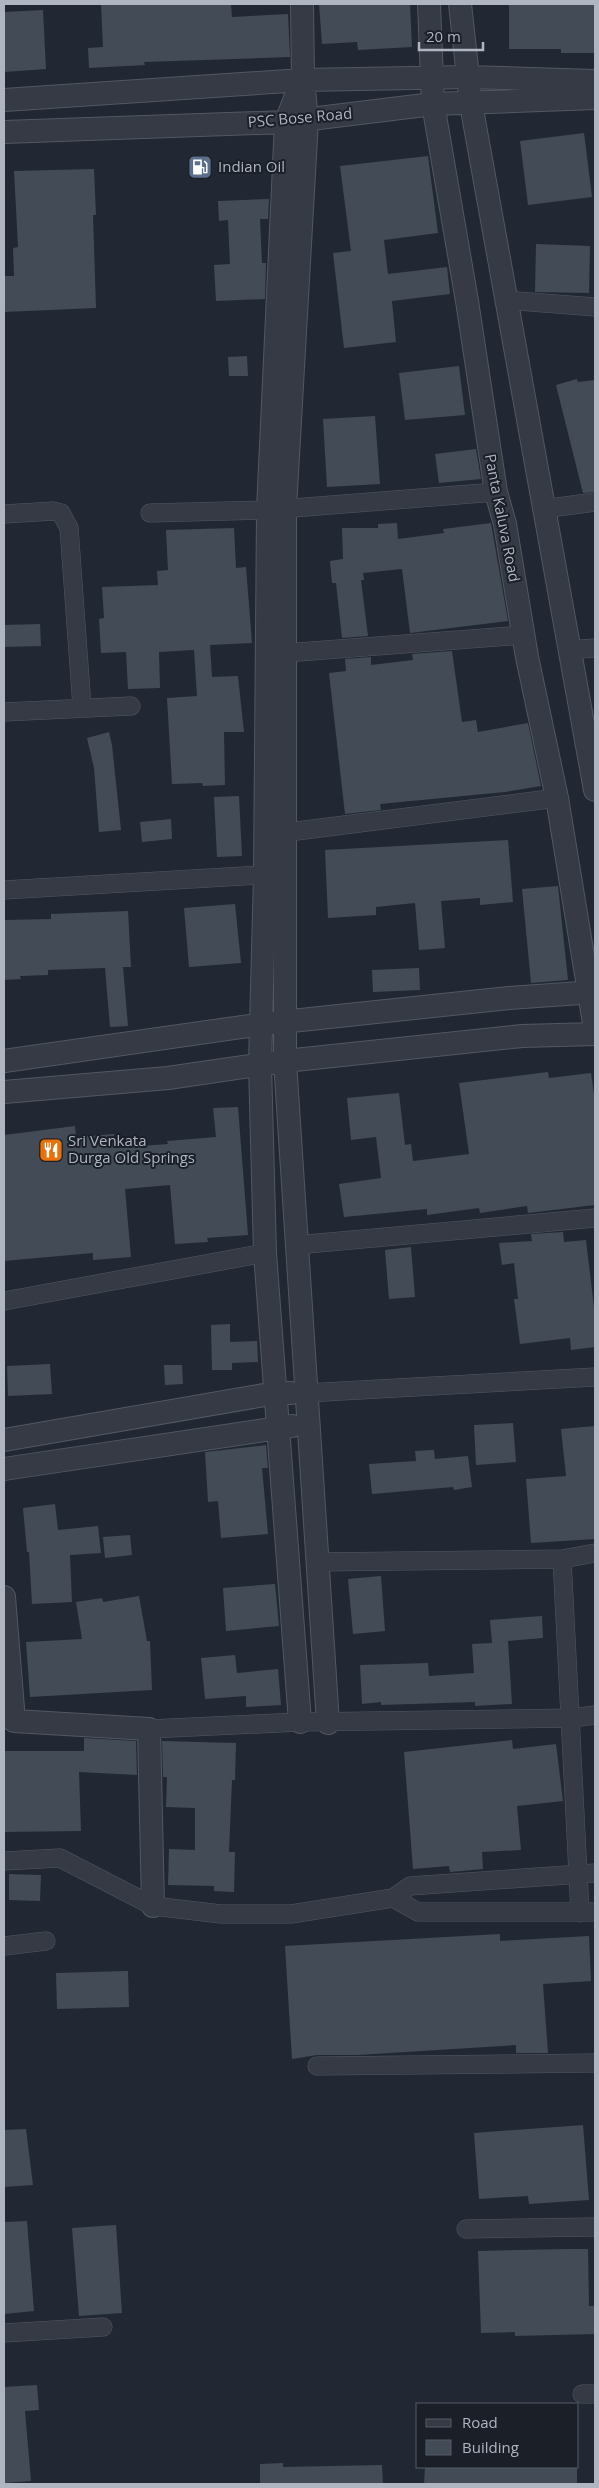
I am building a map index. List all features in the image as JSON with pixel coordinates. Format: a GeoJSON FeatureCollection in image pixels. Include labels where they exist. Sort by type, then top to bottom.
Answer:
{"type":"FeatureCollection","features":[{"type":"Feature","properties":{"kind":"street"},"geometry":{"type":"LineString","coordinates":[[302,4],[302,80],[296,121],[276,510],[274,1023],[285,1061],[316,1562],[328,1723]]}},
{"type":"Feature","properties":{"kind":"street","name":"Panta Kaluva Road"},"geometry":{"type":"LineString","coordinates":[[429,4],[433,104],[467,301],[496,492],[505,524],[523,635],[557,798],[592,992],[595,1030]]}},
{"type":"Feature","properties":{"kind":"street"},"geometry":{"type":"LineString","coordinates":[[460,4],[471,104],[595,790]]}},
{"type":"Feature","properties":{"kind":"street"},"geometry":{"type":"LineString","coordinates":[[4,100],[302,80],[468,77],[595,81]]}},
{"type":"Feature","properties":{"kind":"street","name":"PSC Bose Road"},"geometry":{"type":"LineString","coordinates":[[4,132],[296,121],[433,104],[595,98]]}},
{"type":"Feature","properties":{"kind":"street"},"geometry":{"type":"LineString","coordinates":[[505,300],[595,307]]}},
{"type":"Feature","properties":{"kind":"street"},"geometry":{"type":"LineString","coordinates":[[150,513],[276,510],[496,492]]}},
{"type":"Feature","properties":{"kind":"street"},"geometry":{"type":"LineString","coordinates":[[543,508],[595,502]]}},
{"type":"Feature","properties":{"kind":"street"},"geometry":{"type":"LineString","coordinates":[[275,833],[285,653],[276,510]]}},
{"type":"Feature","properties":{"kind":"street"},"geometry":{"type":"LineString","coordinates":[[4,514],[61,513],[70,528],[82,706]]}},
{"type":"Feature","properties":{"kind":"street"},"geometry":{"type":"LineString","coordinates":[[285,653],[523,635]]}},
{"type":"Feature","properties":{"kind":"street"},"geometry":{"type":"LineString","coordinates":[[569,650],[595,648]]}},
{"type":"Feature","properties":{"kind":"street"},"geometry":{"type":"LineString","coordinates":[[4,712],[82,706],[131,706]]}},
{"type":"Feature","properties":{"kind":"street"},"geometry":{"type":"LineString","coordinates":[[275,833],[557,798]]}},
{"type":"Feature","properties":{"kind":"street"},"geometry":{"type":"LineString","coordinates":[[4,890],[275,874]]}},
{"type":"Feature","properties":{"kind":"street"},"geometry":{"type":"LineString","coordinates":[[4,1061],[274,1023],[509,998],[592,992]]}},
{"type":"Feature","properties":{"kind":"street"},"geometry":{"type":"LineString","coordinates":[[274,1023],[260,1065],[265,1253],[300,1722]]}},
{"type":"Feature","properties":{"kind":"street"},"geometry":{"type":"LineString","coordinates":[[4,1092],[168,1078],[285,1061],[522,1036],[595,1034]]}},
{"type":"Feature","properties":{"kind":"street"},"geometry":{"type":"LineString","coordinates":[[296,1245],[595,1218]]}},
{"type":"Feature","properties":{"kind":"street"},"geometry":{"type":"LineString","coordinates":[[4,1301],[265,1253]]}},
{"type":"Feature","properties":{"kind":"street"},"geometry":{"type":"LineString","coordinates":[[4,1440],[276,1393],[306,1393],[595,1377]]}},
{"type":"Feature","properties":{"kind":"street"},"geometry":{"type":"LineString","coordinates":[[4,1470],[308,1425]]}},
{"type":"Feature","properties":{"kind":"street"},"geometry":{"type":"LineString","coordinates":[[316,1562],[562,1558],[595,1553]]}},
{"type":"Feature","properties":{"kind":"street"},"geometry":{"type":"LineString","coordinates":[[393,1898],[418,1912],[588,1913],[587,1874],[572,1718],[562,1558]]}},
{"type":"Feature","properties":{"kind":"street"},"geometry":{"type":"LineString","coordinates":[[4,1598],[9,1721],[149,1729],[300,1722],[572,1718],[595,1715]]}},
{"type":"Feature","properties":{"kind":"street"},"geometry":{"type":"LineString","coordinates":[[149,1729],[153,1906]]}},
{"type":"Feature","properties":{"kind":"street"},"geometry":{"type":"LineString","coordinates":[[4,1861],[60,1858],[153,1906],[220,1914],[291,1914],[393,1898],[410,1886],[587,1874]]}},
{"type":"Feature","properties":{"kind":"street"},"geometry":{"type":"LineString","coordinates":[[4,1946],[46,1941]]}},
{"type":"Feature","properties":{"kind":"street"},"geometry":{"type":"LineString","coordinates":[[317,2066],[595,2063]]}},
{"type":"Feature","properties":{"kind":"street"},"geometry":{"type":"LineString","coordinates":[[466,2229],[595,2227]]}},
{"type":"Feature","properties":{"kind":"street"},"geometry":{"type":"LineString","coordinates":[[4,2333],[103,2327]]}},
{"type":"Feature","properties":{"kind":"building"},"geometry":{"type":"Polygon","coordinates":[[[101,4],[231,4],[232,17],[288,14],[290,57],[144,62],[145,65],[89,68],[88,48],[103,47],[101,4]]]}},
{"type":"Feature","properties":{"kind":"building"},"geometry":{"type":"Polygon","coordinates":[[[319,4],[410,4],[412,47],[358,50],[357,42],[322,44],[319,4]]]}},
{"type":"Feature","properties":{"kind":"building"},"geometry":{"type":"Polygon","coordinates":[[[509,4],[595,4],[595,53],[561,53],[561,49],[509,49],[509,4]]]}},
{"type":"Feature","properties":{"kind":"building"},"geometry":{"type":"Polygon","coordinates":[[[43,10],[46,69],[4,72],[4,12],[43,10]]]}},
{"type":"Feature","properties":{"kind":"building"},"geometry":{"type":"Polygon","coordinates":[[[584,133],[592,197],[528,205],[520,141],[584,133]]]}},
{"type":"Feature","properties":{"kind":"building"},"geometry":{"type":"Polygon","coordinates":[[[428,156],[438,233],[384,240],[388,274],[447,267],[450,294],[392,301],[396,342],[344,348],[333,253],[351,251],[340,166],[428,156]]]}},
{"type":"Feature","properties":{"kind":"building"},"geometry":{"type":"Polygon","coordinates":[[[94,169],[96,215],[93,215],[96,308],[4,312],[4,276],[14,276],[13,248],[18,247],[14,171],[94,169]]]}},
{"type":"Feature","properties":{"kind":"building"},"geometry":{"type":"Polygon","coordinates":[[[269,199],[268,219],[260,219],[262,263],[266,263],[265,299],[216,301],[214,265],[230,264],[228,220],[219,221],[218,201],[269,199]]]}},
{"type":"Feature","properties":{"kind":"building"},"geometry":{"type":"Polygon","coordinates":[[[536,244],[590,246],[589,293],[535,292],[536,244]]]}},
{"type":"Feature","properties":{"kind":"building"},"geometry":{"type":"Polygon","coordinates":[[[247,356],[248,376],[229,376],[228,357],[247,356]]]}},
{"type":"Feature","properties":{"kind":"building"},"geometry":{"type":"Polygon","coordinates":[[[459,366],[465,415],[405,420],[399,373],[459,366]]]}},
{"type":"Feature","properties":{"kind":"building"},"geometry":{"type":"Polygon","coordinates":[[[577,379],[578,382],[595,380],[595,492],[583,493],[556,385],[577,379]]]}},
{"type":"Feature","properties":{"kind":"building"},"geometry":{"type":"Polygon","coordinates":[[[375,416],[380,484],[327,487],[323,419],[375,416]]]}},
{"type":"Feature","properties":{"kind":"building"},"geometry":{"type":"Polygon","coordinates":[[[476,449],[481,479],[439,483],[435,454],[476,449]]]}},
{"type":"Feature","properties":{"kind":"building"},"geometry":{"type":"Polygon","coordinates":[[[397,523],[398,539],[444,533],[443,529],[491,523],[508,621],[410,633],[402,569],[363,573],[364,580],[361,580],[368,636],[342,638],[336,583],[332,583],[330,561],[343,559],[342,528],[378,528],[378,524],[397,523]]]}},
{"type":"Feature","properties":{"kind":"building"},"geometry":{"type":"Polygon","coordinates":[[[234,528],[236,568],[246,567],[252,643],[210,645],[212,677],[238,676],[244,732],[224,732],[225,785],[203,786],[202,783],[172,784],[167,698],[197,696],[194,650],[159,652],[160,688],[128,689],[126,652],[101,653],[99,619],[104,618],[102,587],[158,585],[157,571],[168,570],[166,530],[234,528]]]}},
{"type":"Feature","properties":{"kind":"building"},"geometry":{"type":"Polygon","coordinates":[[[40,624],[41,646],[4,647],[4,625],[40,624]]]}},
{"type":"Feature","properties":{"kind":"building"},"geometry":{"type":"Polygon","coordinates":[[[452,651],[462,722],[476,720],[478,732],[528,723],[541,786],[505,792],[380,804],[381,810],[345,814],[329,673],[346,671],[345,659],[371,657],[371,665],[413,660],[412,654],[452,651]]]}},
{"type":"Feature","properties":{"kind":"building"},"geometry":{"type":"Polygon","coordinates":[[[109,732],[121,830],[99,832],[94,768],[87,738],[109,732]]]}},
{"type":"Feature","properties":{"kind":"building"},"geometry":{"type":"Polygon","coordinates":[[[239,796],[242,856],[217,857],[214,797],[239,796]]]}},
{"type":"Feature","properties":{"kind":"building"},"geometry":{"type":"Polygon","coordinates":[[[171,819],[172,839],[142,842],[140,822],[171,819]]]}},
{"type":"Feature","properties":{"kind":"building"},"geometry":{"type":"Polygon","coordinates":[[[508,840],[513,902],[480,905],[480,898],[441,901],[445,948],[419,950],[415,903],[376,907],[376,915],[328,918],[325,850],[508,840]]]}},
{"type":"Feature","properties":{"kind":"building"},"geometry":{"type":"Polygon","coordinates":[[[558,886],[568,980],[531,983],[522,889],[558,886]]]}},
{"type":"Feature","properties":{"kind":"building"},"geometry":{"type":"Polygon","coordinates":[[[235,904],[241,963],[189,967],[184,908],[235,904]]]}},
{"type":"Feature","properties":{"kind":"building"},"geometry":{"type":"Polygon","coordinates":[[[128,911],[131,967],[123,967],[128,1026],[110,1027],[105,968],[48,970],[48,975],[20,976],[21,979],[4,980],[4,920],[51,919],[51,914],[128,911]]]}},
{"type":"Feature","properties":{"kind":"building"},"geometry":{"type":"Polygon","coordinates":[[[419,968],[420,990],[373,992],[372,970],[419,968]]]}},
{"type":"Feature","properties":{"kind":"building"},"geometry":{"type":"Polygon","coordinates":[[[548,1072],[549,1078],[591,1073],[595,1102],[595,1205],[528,1213],[527,1206],[480,1213],[479,1208],[427,1215],[427,1209],[344,1217],[339,1184],[381,1178],[376,1137],[351,1140],[347,1098],[399,1093],[405,1145],[411,1144],[413,1161],[469,1154],[459,1083],[548,1072]]]}},
{"type":"Feature","properties":{"kind":"building"},"geometry":{"type":"Polygon","coordinates":[[[238,1107],[248,1235],[207,1238],[208,1242],[175,1244],[170,1185],[125,1189],[131,1257],[93,1260],[93,1253],[4,1261],[4,1135],[75,1126],[76,1137],[114,1134],[115,1148],[168,1144],[167,1141],[216,1137],[213,1108],[238,1107]]]}},
{"type":"Feature","properties":{"kind":"building"},"geometry":{"type":"Polygon","coordinates":[[[563,1232],[564,1242],[586,1240],[595,1316],[595,1347],[571,1350],[570,1338],[520,1344],[514,1299],[518,1299],[514,1263],[502,1265],[499,1243],[532,1241],[531,1234],[563,1232]]]}},
{"type":"Feature","properties":{"kind":"building"},"geometry":{"type":"Polygon","coordinates":[[[411,1247],[415,1297],[389,1299],[385,1250],[411,1247]]]}},
{"type":"Feature","properties":{"kind":"building"},"geometry":{"type":"Polygon","coordinates":[[[230,1324],[230,1342],[257,1341],[258,1362],[232,1363],[232,1370],[212,1370],[211,1325],[230,1324]]]}},
{"type":"Feature","properties":{"kind":"building"},"geometry":{"type":"Polygon","coordinates":[[[50,1364],[52,1394],[8,1396],[7,1366],[50,1364]]]}},
{"type":"Feature","properties":{"kind":"building"},"geometry":{"type":"Polygon","coordinates":[[[164,1365],[182,1365],[183,1384],[165,1385],[164,1365]]]}},
{"type":"Feature","properties":{"kind":"building"},"geometry":{"type":"Polygon","coordinates":[[[513,1423],[516,1462],[476,1465],[474,1425],[513,1423]]]}},
{"type":"Feature","properties":{"kind":"building"},"geometry":{"type":"Polygon","coordinates":[[[595,1426],[595,1539],[531,1543],[526,1479],[566,1476],[561,1429],[595,1426]]]}},
{"type":"Feature","properties":{"kind":"building"},"geometry":{"type":"Polygon","coordinates":[[[266,1445],[268,1468],[262,1468],[268,1534],[221,1538],[218,1501],[208,1502],[205,1452],[266,1445]]]}},
{"type":"Feature","properties":{"kind":"building"},"geometry":{"type":"Polygon","coordinates":[[[434,1450],[435,1459],[468,1456],[472,1487],[454,1490],[453,1487],[372,1494],[369,1464],[416,1461],[415,1451],[434,1450]]]}},
{"type":"Feature","properties":{"kind":"building"},"geometry":{"type":"Polygon","coordinates":[[[55,1504],[58,1530],[98,1526],[101,1553],[70,1555],[72,1602],[32,1604],[29,1552],[27,1552],[23,1508],[55,1504]]]}},
{"type":"Feature","properties":{"kind":"building"},"geometry":{"type":"Polygon","coordinates":[[[130,1535],[132,1555],[105,1558],[103,1537],[130,1535]]]}},
{"type":"Feature","properties":{"kind":"building"},"geometry":{"type":"Polygon","coordinates":[[[381,1576],[385,1631],[353,1634],[348,1579],[381,1576]]]}},
{"type":"Feature","properties":{"kind":"building"},"geometry":{"type":"Polygon","coordinates":[[[275,1584],[279,1626],[226,1631],[223,1588],[275,1584]]]}},
{"type":"Feature","properties":{"kind":"building"},"geometry":{"type":"Polygon","coordinates":[[[139,1596],[147,1641],[150,1641],[152,1690],[30,1697],[26,1642],[82,1639],[76,1602],[102,1598],[103,1602],[139,1596]]]}},
{"type":"Feature","properties":{"kind":"building"},"geometry":{"type":"Polygon","coordinates":[[[542,1616],[543,1638],[508,1641],[512,1704],[475,1706],[475,1702],[381,1705],[381,1702],[362,1704],[360,1665],[428,1663],[429,1676],[474,1673],[472,1644],[492,1643],[490,1620],[542,1616]]]}},
{"type":"Feature","properties":{"kind":"building"},"geometry":{"type":"Polygon","coordinates":[[[235,1655],[237,1673],[278,1669],[281,1705],[246,1707],[246,1696],[205,1699],[201,1658],[235,1655]]]}},
{"type":"Feature","properties":{"kind":"building"},"geometry":{"type":"Polygon","coordinates":[[[84,1738],[136,1741],[137,1775],[79,1772],[81,1831],[4,1832],[4,1751],[84,1751],[84,1738]]]}},
{"type":"Feature","properties":{"kind":"building"},"geometry":{"type":"Polygon","coordinates":[[[512,1740],[513,1749],[556,1744],[563,1801],[517,1806],[521,1850],[482,1852],[483,1869],[450,1872],[449,1866],[413,1869],[404,1752],[512,1740]]]}},
{"type":"Feature","properties":{"kind":"building"},"geometry":{"type":"Polygon","coordinates":[[[162,1741],[236,1743],[235,1780],[232,1780],[229,1852],[235,1852],[234,1892],[214,1891],[214,1886],[168,1885],[169,1849],[195,1850],[195,1808],[166,1807],[167,1777],[163,1777],[162,1741]]]}},
{"type":"Feature","properties":{"kind":"building"},"geometry":{"type":"Polygon","coordinates":[[[9,1874],[41,1875],[40,1901],[9,1900],[9,1874]]]}},
{"type":"Feature","properties":{"kind":"building"},"geometry":{"type":"Polygon","coordinates":[[[500,1934],[500,1941],[589,1936],[591,1981],[543,1984],[548,2053],[516,2053],[516,2045],[358,2055],[317,2055],[292,2059],[285,1946],[500,1934]]]}},
{"type":"Feature","properties":{"kind":"building"},"geometry":{"type":"Polygon","coordinates":[[[128,1971],[129,2007],[57,2009],[56,1973],[128,1971]]]}},
{"type":"Feature","properties":{"kind":"building"},"geometry":{"type":"Polygon","coordinates":[[[583,2125],[589,2200],[529,2204],[528,2196],[479,2199],[474,2133],[583,2125]]]}},
{"type":"Feature","properties":{"kind":"building"},"geometry":{"type":"Polygon","coordinates":[[[26,2129],[33,2185],[4,2187],[4,2130],[26,2129]]]}},
{"type":"Feature","properties":{"kind":"building"},"geometry":{"type":"Polygon","coordinates":[[[27,2221],[34,2311],[4,2314],[4,2222],[27,2221]]]}},
{"type":"Feature","properties":{"kind":"building"},"geometry":{"type":"Polygon","coordinates":[[[116,2225],[122,2313],[79,2316],[72,2228],[116,2225]]]}},
{"type":"Feature","properties":{"kind":"building"},"geometry":{"type":"Polygon","coordinates":[[[588,2249],[589,2306],[595,2306],[595,2334],[515,2336],[515,2332],[481,2333],[478,2251],[588,2249]]]}},
{"type":"Feature","properties":{"kind":"building"},"geometry":{"type":"Polygon","coordinates":[[[37,2385],[39,2410],[25,2411],[31,2481],[4,2483],[4,2387],[37,2385]]]}},
{"type":"Feature","properties":{"kind":"building"},"geometry":{"type":"Polygon","coordinates":[[[283,2463],[283,2467],[382,2465],[383,2484],[260,2484],[260,2464],[283,2463]]]}},
{"type":"Feature","properties":{"kind":"building"},"geometry":{"type":"Polygon","coordinates":[[[425,2468],[577,2468],[577,2484],[424,2484],[425,2468]]]}},
{"type":"Feature","properties":{"kind":"place","name":"Indian Oil"},"geometry":{"type":"Point","coordinates":[200,167]}},
{"type":"Feature","properties":{"kind":"place","name":"Sri Venkata Durga Old Springs"},"geometry":{"type":"Point","coordinates":[51,1150]}}]}
